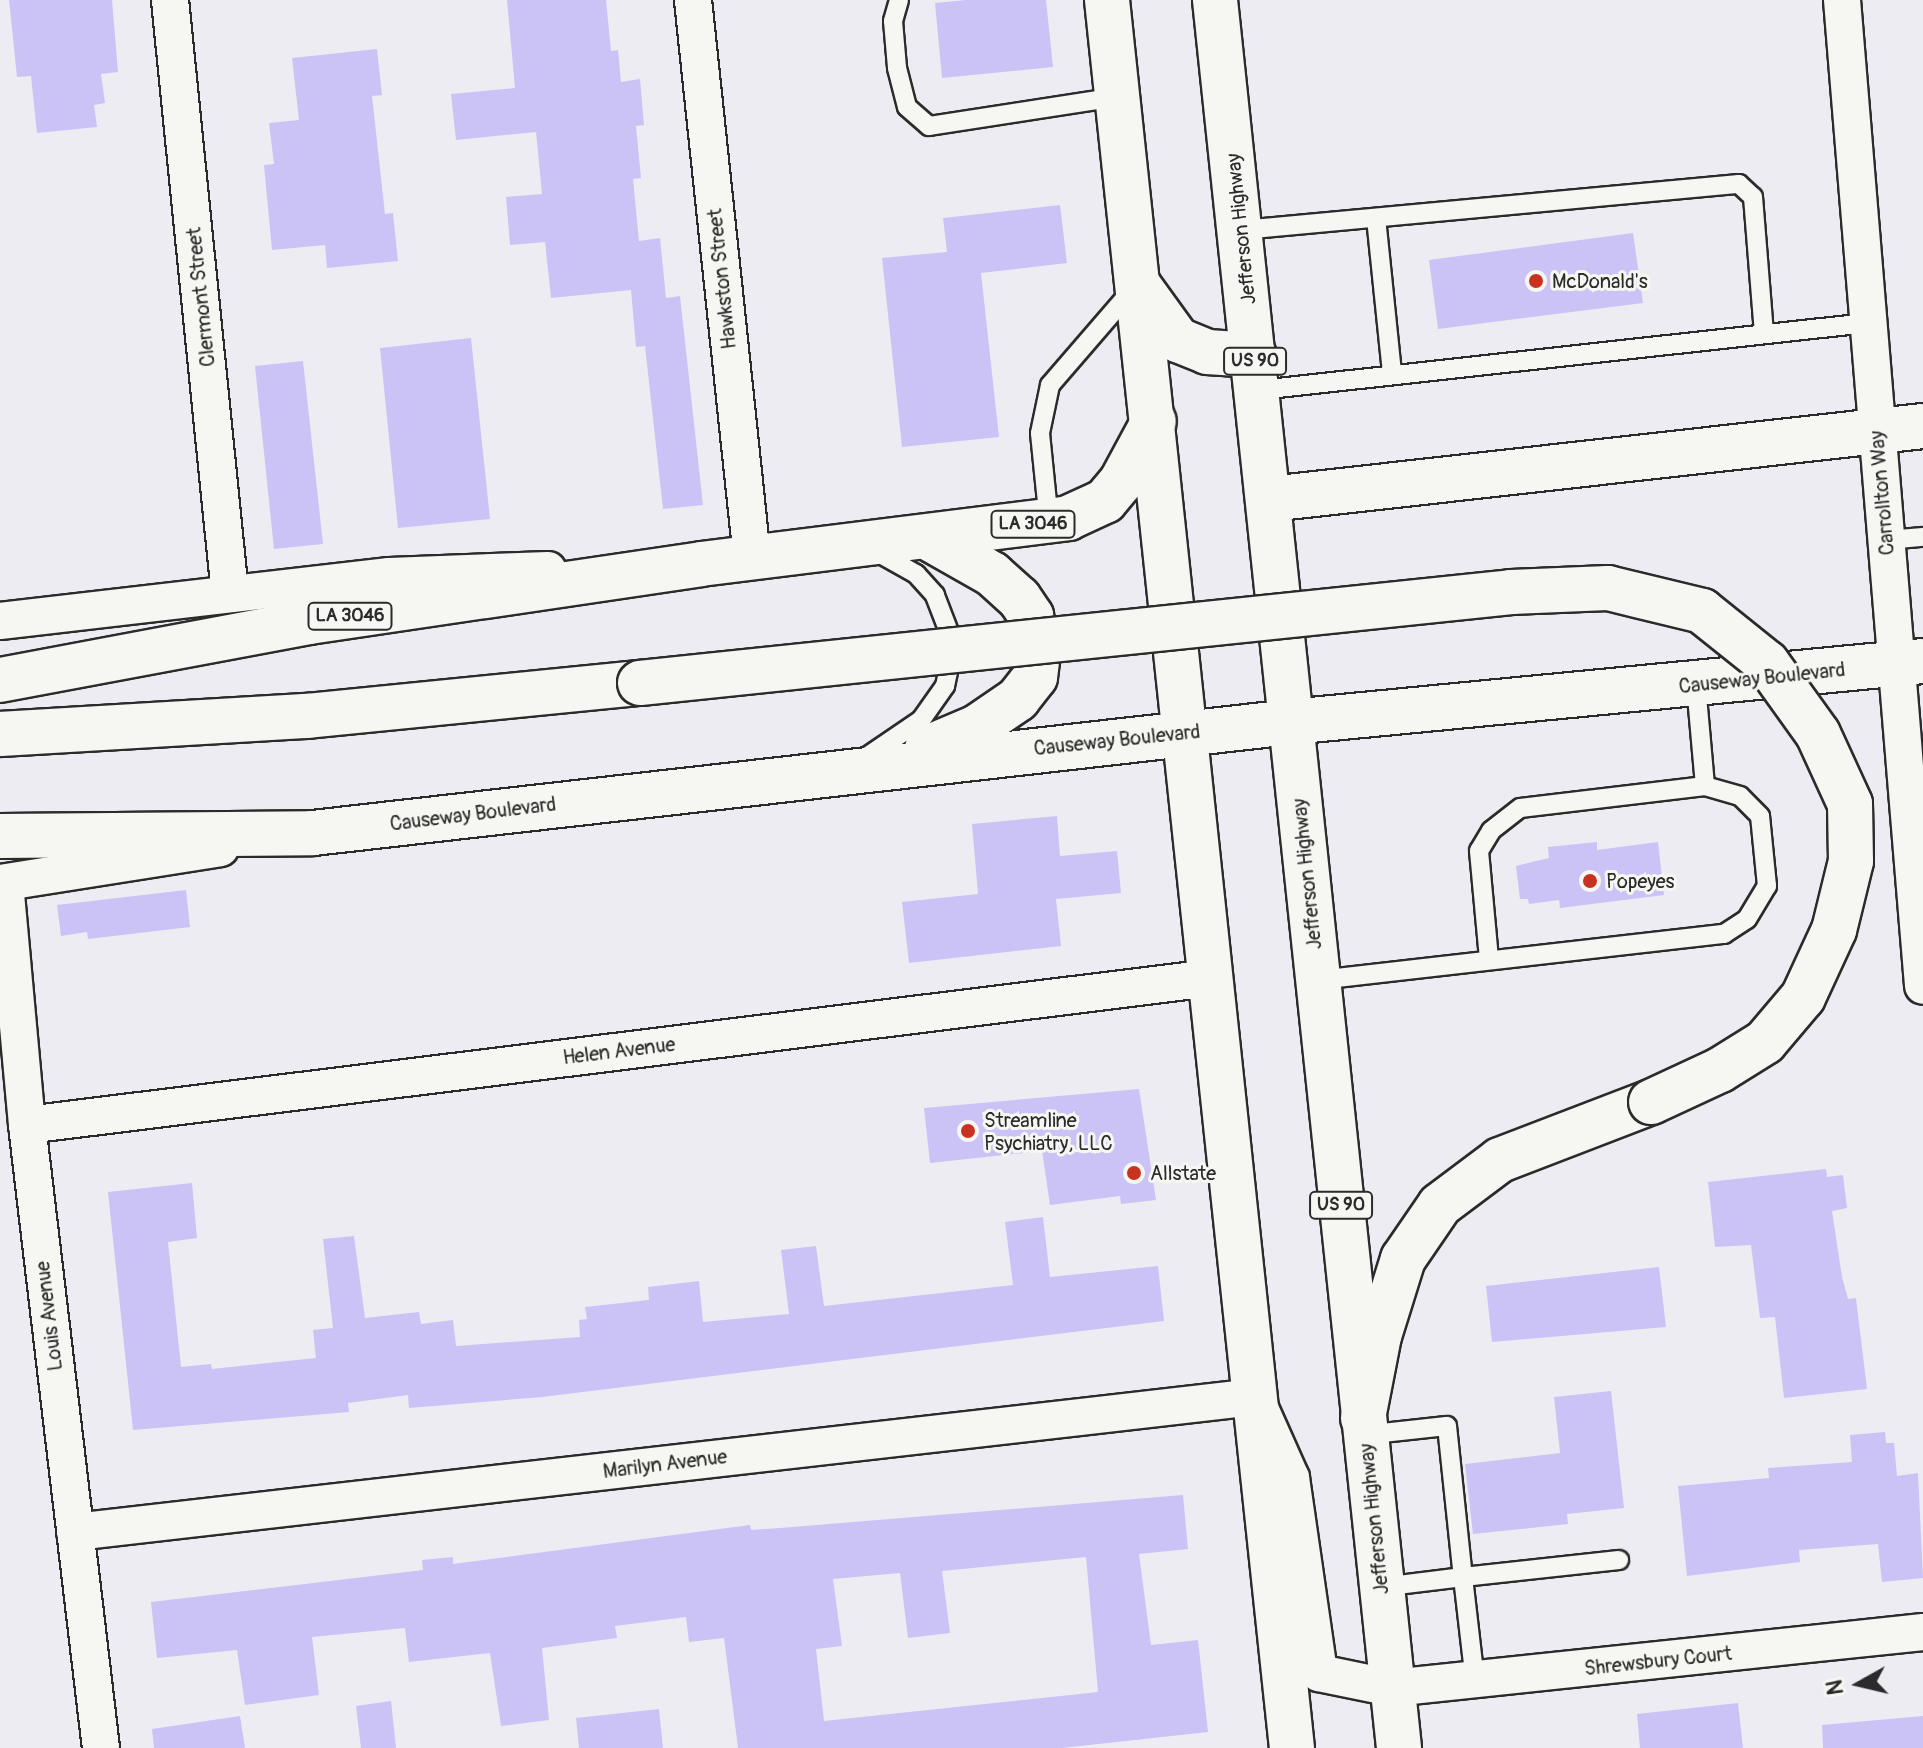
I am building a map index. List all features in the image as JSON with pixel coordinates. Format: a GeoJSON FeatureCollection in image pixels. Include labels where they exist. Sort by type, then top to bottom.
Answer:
{"type":"FeatureCollection","features":[{"type":"Feature","properties":{"kind":"main road"},"geometry":{"type":"LineString","coordinates":[[1107,0],[1154,421],[1292,1748]]}},
{"type":"Feature","properties":{"kind":"main road","name":"Jefferson Highway"},"geometry":{"type":"LineString","coordinates":[[1215,0],[1257,372],[1290,722],[1399,1748]]}},
{"type":"Feature","properties":{"kind":"main road"},"geometry":{"type":"LineString","coordinates":[[1138,284],[1178,340],[1257,372]]}},
{"type":"Feature","properties":{"kind":"main road","name":"LA 3046"},"geometry":{"type":"LineString","coordinates":[[0,680],[309,622],[701,564],[1049,522],[1091,511],[1105,501],[1121,482],[1154,421]]}},
{"type":"Feature","properties":{"kind":"main road"},"geometry":{"type":"LineString","coordinates":[[1270,499],[1923,426]]}},
{"type":"Feature","properties":{"kind":"main road"},"geometry":{"type":"LineString","coordinates":[[881,767],[977,727],[1018,699],[1035,677],[1036,634],[1019,598],[992,574],[927,537]]}},
{"type":"Feature","properties":{"kind":"main road"},"geometry":{"type":"LineString","coordinates":[[0,734],[307,716],[1511,592],[1608,588],[1702,611],[1767,663],[1818,734],[1850,804],[1851,861],[1834,930],[1803,997],[1765,1042],[1720,1070],[1651,1102],[1500,1160],[1440,1205],[1403,1259],[1379,1336],[1364,1427]]}},
{"type":"Feature","properties":{"kind":"main road","name":"Causeway Boulevard"},"geometry":{"type":"LineString","coordinates":[[0,836],[313,833],[1185,732],[1910,662]]}},
{"type":"Feature","properties":{"kind":"street","name":"Clermont Street"},"geometry":{"type":"LineString","coordinates":[[170,0],[230,594]]}},
{"type":"Feature","properties":{"kind":"street","name":"Hawkston Street"},"geometry":{"type":"LineString","coordinates":[[693,0],[752,558]]}},
{"type":"Feature","properties":{"kind":"street","name":"Carrollton Way"},"geometry":{"type":"LineString","coordinates":[[1842,0],[1887,540],[1910,662],[1923,986]]}},
{"type":"Feature","properties":{"kind":"street"},"geometry":{"type":"LineString","coordinates":[[0,621],[389,576],[701,564]]}},
{"type":"Feature","properties":{"kind":"street","name":"Causeway Boulevard"},"geometry":{"type":"LineString","coordinates":[[2,883],[313,833]]}},
{"type":"Feature","properties":{"kind":"street","name":"Louis Avenue"},"geometry":{"type":"LineString","coordinates":[[2,883],[27,1125],[101,1748]]}},
{"type":"Feature","properties":{"kind":"street","name":"Helen Avenue"},"geometry":{"type":"LineString","coordinates":[[27,1125],[1211,978]]}},
{"type":"Feature","properties":{"kind":"street","name":"Marilyn Avenue"},"geometry":{"type":"LineString","coordinates":[[75,1532],[1255,1397]]}},
{"type":"Feature","properties":{"kind":"street","name":"Shrewsbury Court"},"geometry":{"type":"LineString","coordinates":[[1255,1397],[1291,1478],[1319,1673],[1392,1688],[1923,1632]]}},
{"type":"Feature","properties":{"kind":"lane"},"geometry":{"type":"LineString","coordinates":[[899,0],[893,21],[897,68],[907,107],[929,126],[1117,97]]}},
{"type":"Feature","properties":{"kind":"lane"},"geometry":{"type":"LineString","coordinates":[[1242,230],[1739,184],[1753,197],[1764,333]]}},
{"type":"Feature","properties":{"kind":"lane"},"geometry":{"type":"LineString","coordinates":[[1376,218],[1392,373]]}},
{"type":"Feature","properties":{"kind":"lane"},"geometry":{"type":"LineString","coordinates":[[1049,522],[1040,433],[1050,385],[1138,284]]}},
{"type":"Feature","properties":{"kind":"lane"},"geometry":{"type":"LineString","coordinates":[[1257,372],[1392,373],[1867,323]]}},
{"type":"Feature","properties":{"kind":"lane"},"geometry":{"type":"LineString","coordinates":[[1887,540],[1923,537]]}},
{"type":"Feature","properties":{"kind":"lane"},"geometry":{"type":"LineString","coordinates":[[833,773],[889,746],[921,720],[945,686],[950,663],[947,623],[935,595],[895,559],[864,546]]}},
{"type":"Feature","properties":{"kind":"lane"},"geometry":{"type":"LineString","coordinates":[[1696,685],[1705,786]]}},
{"type":"Feature","properties":{"kind":"lane"},"geometry":{"type":"LineString","coordinates":[[1319,980],[1724,934],[1747,919],[1767,886],[1760,816],[1740,796],[1705,786],[1520,808],[1504,819],[1479,851],[1489,959]]}},
{"type":"Feature","properties":{"kind":"lane"},"geometry":{"type":"LineString","coordinates":[[1364,1427],[1447,1426],[1475,1681]]}},
{"type":"Feature","properties":{"kind":"lane"},"geometry":{"type":"LineString","coordinates":[[1381,1587],[1619,1560]]}},
{"type":"Feature","properties":{"kind":"building"},"geometry":{"type":"Polygon","coordinates":[[[9,0],[112,0],[118,72],[101,74],[105,103],[94,105],[97,127],[37,133],[31,76],[17,77],[9,0]]]}},
{"type":"Feature","properties":{"kind":"building"},"geometry":{"type":"Polygon","coordinates":[[[507,0],[606,0],[611,51],[618,50],[621,82],[640,79],[644,125],[636,126],[641,178],[633,179],[639,241],[660,238],[666,298],[680,296],[703,505],[663,509],[645,346],[636,347],[631,290],[551,298],[545,242],[510,245],[506,197],[542,194],[536,132],[456,140],[451,94],[515,88],[507,0]]]}},
{"type":"Feature","properties":{"kind":"building"},"geometry":{"type":"Polygon","coordinates":[[[1046,0],[1053,67],[942,78],[935,3],[1046,0]]]}},
{"type":"Feature","properties":{"kind":"building"},"geometry":{"type":"Polygon","coordinates":[[[377,49],[382,95],[372,96],[385,214],[393,213],[398,261],[327,268],[325,245],[272,250],[264,165],[274,164],[269,123],[299,120],[292,58],[377,49]]]}},
{"type":"Feature","properties":{"kind":"building"},"geometry":{"type":"Polygon","coordinates":[[[1060,205],[1067,263],[981,273],[999,437],[902,447],[882,258],[947,252],[943,218],[1060,205]]]}},
{"type":"Feature","properties":{"kind":"building","name":"McDonald's"},"geometry":{"type":"Polygon","coordinates":[[[1633,233],[1643,303],[1438,329],[1429,260],[1633,233]]]}},
{"type":"Feature","properties":{"kind":"building"},"geometry":{"type":"Polygon","coordinates":[[[471,338],[490,519],[398,528],[380,348],[471,338]]]}},
{"type":"Feature","properties":{"kind":"building"},"geometry":{"type":"Polygon","coordinates":[[[303,361],[323,544],[274,549],[255,366],[303,361]]]}},
{"type":"Feature","properties":{"kind":"building"},"geometry":{"type":"Polygon","coordinates":[[[1057,816],[1060,856],[1117,851],[1121,893],[1056,899],[1061,946],[909,963],[902,902],[978,894],[972,824],[1057,816]]]}},
{"type":"Feature","properties":{"kind":"building","name":"Popeyes"},"geometry":{"type":"Polygon","coordinates":[[[1597,842],[1597,850],[1658,842],[1664,895],[1560,908],[1559,900],[1529,904],[1528,899],[1520,899],[1516,866],[1549,858],[1548,847],[1597,842]]]}},
{"type":"Feature","properties":{"kind":"building"},"geometry":{"type":"Polygon","coordinates":[[[186,890],[190,927],[88,939],[87,932],[61,936],[57,905],[186,890]]]}},
{"type":"Feature","properties":{"kind":"building"},"geometry":{"type":"Polygon","coordinates":[[[1139,1089],[1156,1200],[1121,1204],[1120,1196],[1050,1205],[1042,1151],[930,1163],[924,1108],[1139,1089]]]}},
{"type":"Feature","properties":{"kind":"building"},"geometry":{"type":"Polygon","coordinates":[[[1826,1169],[1827,1177],[1843,1175],[1847,1208],[1832,1211],[1848,1299],[1856,1298],[1867,1389],[1784,1398],[1775,1317],[1760,1318],[1751,1245],[1715,1247],[1708,1182],[1826,1169]]]}},
{"type":"Feature","properties":{"kind":"building"},"geometry":{"type":"Polygon","coordinates":[[[192,1183],[197,1238],[168,1242],[181,1367],[211,1364],[212,1369],[316,1358],[313,1330],[333,1328],[323,1239],[354,1236],[365,1318],[419,1312],[421,1324],[453,1320],[456,1346],[580,1337],[579,1320],[587,1319],[585,1307],[649,1300],[648,1287],[699,1281],[703,1322],[789,1314],[781,1250],[816,1246],[824,1306],[1013,1285],[1005,1222],[1043,1217],[1050,1277],[1158,1266],[1164,1321],[542,1397],[409,1408],[408,1395],[348,1403],[349,1412],[133,1430],[108,1192],[192,1183]]]}},
{"type":"Feature","properties":{"kind":"building"},"geometry":{"type":"Polygon","coordinates":[[[1659,1267],[1666,1327],[1492,1342],[1486,1286],[1659,1267]]]}},
{"type":"Feature","properties":{"kind":"building"},"geometry":{"type":"Polygon","coordinates":[[[1611,1391],[1624,1508],[1567,1514],[1568,1524],[1473,1534],[1465,1464],[1560,1453],[1554,1397],[1611,1391]]]}},
{"type":"Feature","properties":{"kind":"building"},"geometry":{"type":"Polygon","coordinates":[[[1885,1432],[1886,1443],[1894,1443],[1897,1476],[1918,1473],[1923,1578],[1882,1582],[1878,1544],[1799,1550],[1800,1562],[1687,1576],[1678,1486],[1769,1478],[1768,1468],[1852,1462],[1850,1435],[1885,1432]]]}},
{"type":"Feature","properties":{"kind":"building"},"geometry":{"type":"Polygon","coordinates":[[[1183,1495],[1188,1549],[1139,1554],[1151,1645],[1198,1640],[1208,1732],[1062,1748],[738,1748],[724,1638],[689,1642],[686,1617],[615,1626],[617,1638],[542,1648],[549,1720],[501,1726],[490,1653],[409,1662],[405,1628],[312,1637],[319,1695],[245,1705],[237,1650],[157,1658],[151,1602],[423,1570],[422,1560],[453,1557],[453,1564],[750,1525],[751,1530],[1183,1495]],[[1086,1557],[942,1571],[950,1633],[908,1638],[900,1573],[833,1579],[842,1646],[816,1649],[824,1721],[1098,1692],[1086,1557]]]}},
{"type":"Feature","properties":{"kind":"building"},"geometry":{"type":"Polygon","coordinates":[[[391,1701],[396,1748],[361,1748],[356,1706],[391,1701]]]}},
{"type":"Feature","properties":{"kind":"building"},"geometry":{"type":"Polygon","coordinates":[[[1738,1703],[1743,1748],[1640,1748],[1637,1714],[1738,1703]]]}},
{"type":"Feature","properties":{"kind":"building"},"geometry":{"type":"Polygon","coordinates":[[[659,1709],[663,1748],[579,1748],[576,1718],[659,1709]]]}},
{"type":"Feature","properties":{"kind":"building"},"geometry":{"type":"Polygon","coordinates":[[[240,1716],[245,1748],[154,1748],[152,1729],[240,1716]]]}},
{"type":"Feature","properties":{"kind":"building"},"geometry":{"type":"Polygon","coordinates":[[[1923,1716],[1923,1748],[1823,1748],[1822,1725],[1923,1716]]]}},
{"type":"Feature","properties":{"kind":"place","name":"McDonald's"},"geometry":{"type":"Point","coordinates":[1536,281]}},
{"type":"Feature","properties":{"kind":"place","name":"Popeyes"},"geometry":{"type":"Point","coordinates":[1590,881]}},
{"type":"Feature","properties":{"kind":"place","name":"Streamline Psychiatry, LLC"},"geometry":{"type":"Point","coordinates":[968,1131]}},
{"type":"Feature","properties":{"kind":"place","name":"Allstate"},"geometry":{"type":"Point","coordinates":[1134,1173]}}]}
